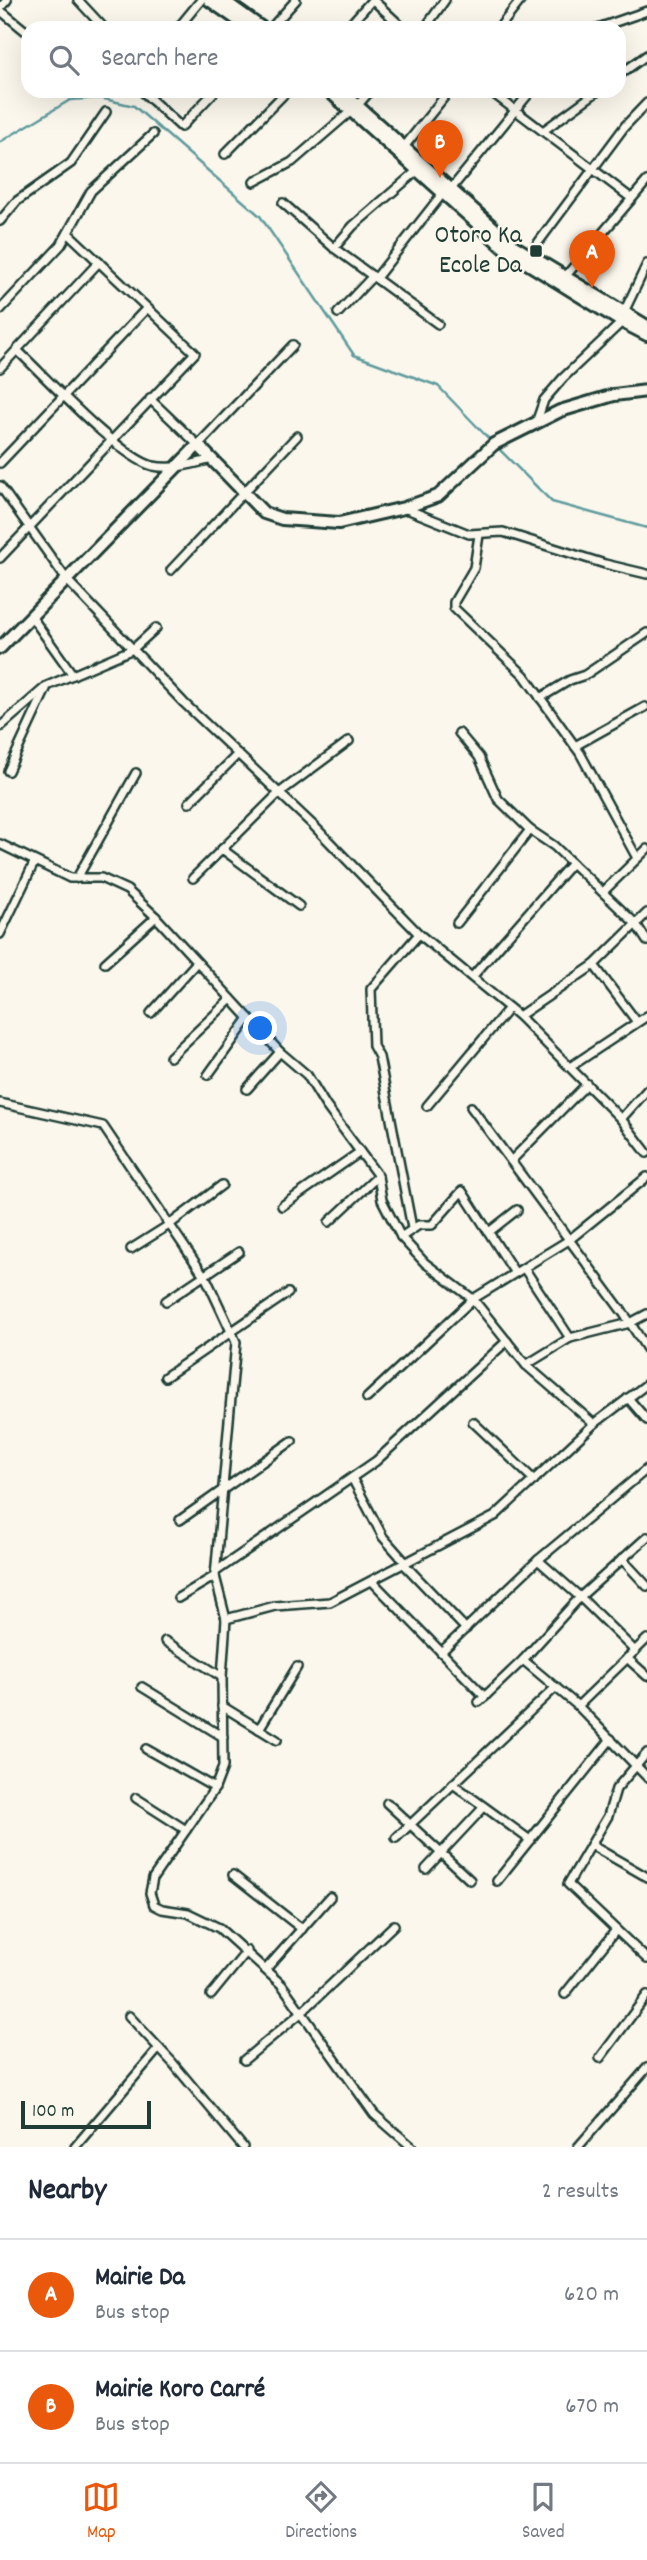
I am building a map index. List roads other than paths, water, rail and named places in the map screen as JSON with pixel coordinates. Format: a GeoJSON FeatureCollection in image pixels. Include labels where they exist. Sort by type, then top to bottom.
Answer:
{"type":"FeatureCollection","features":[{"type":"Feature","properties":{"kind":"main road"},"geometry":{"type":"LineString","coordinates":[[209,0],[239,21]]}},
{"type":"Feature","properties":{"kind":"main road"},"geometry":{"type":"LineString","coordinates":[[223,0],[252,21]]}},
{"type":"Feature","properties":{"kind":"main road"},"geometry":{"type":"LineString","coordinates":[[340,98],[404,148],[509,252],[623,317],[647,326]]}},
{"type":"Feature","properties":{"kind":"main road"},"geometry":{"type":"LineString","coordinates":[[347,98],[418,170],[529,255],[647,335]]}},
{"type":"Feature","properties":{"kind":"main road"},"geometry":{"type":"LineString","coordinates":[[0,648],[198,445],[264,513],[282,519],[339,523],[404,508],[438,496],[494,444],[560,411],[614,395],[647,391]]}},
{"type":"Feature","properties":{"kind":"street"},"geometry":{"type":"LineString","coordinates":[[7,0],[0,9],[21,27]]}},
{"type":"Feature","properties":{"kind":"street"},"geometry":{"type":"LineString","coordinates":[[78,0],[98,21]]}},
{"type":"Feature","properties":{"kind":"street"},"geometry":{"type":"LineString","coordinates":[[184,21],[201,0]]}},
{"type":"Feature","properties":{"kind":"street"},"geometry":{"type":"LineString","coordinates":[[277,21],[296,0]]}},
{"type":"Feature","properties":{"kind":"street"},"geometry":{"type":"LineString","coordinates":[[352,21],[372,0],[395,21]]}},
{"type":"Feature","properties":{"kind":"street"},"geometry":{"type":"LineString","coordinates":[[430,21],[445,0]]}},
{"type":"Feature","properties":{"kind":"street"},"geometry":{"type":"LineString","coordinates":[[504,21],[521,0]]}},
{"type":"Feature","properties":{"kind":"street"},"geometry":{"type":"LineString","coordinates":[[618,21],[647,11]]}},
{"type":"Feature","properties":{"kind":"street"},"geometry":{"type":"LineString","coordinates":[[626,70],[647,55]]}},
{"type":"Feature","properties":{"kind":"street"},"geometry":{"type":"LineString","coordinates":[[150,98],[181,127],[208,98]]}},
{"type":"Feature","properties":{"kind":"street"},"geometry":{"type":"LineString","coordinates":[[225,155],[280,98]]}},
{"type":"Feature","properties":{"kind":"street"},"geometry":{"type":"LineString","coordinates":[[254,183],[292,162],[364,98]]}},
{"type":"Feature","properties":{"kind":"street"},"geometry":{"type":"LineString","coordinates":[[404,148],[443,98]]}},
{"type":"Feature","properties":{"kind":"street"},"geometry":{"type":"LineString","coordinates":[[499,98],[631,198]]}},
{"type":"Feature","properties":{"kind":"street"},"geometry":{"type":"LineString","coordinates":[[338,313],[374,277],[525,98]]}},
{"type":"Feature","properties":{"kind":"street"},"geometry":{"type":"LineString","coordinates":[[543,131],[588,98]]}},
{"type":"Feature","properties":{"kind":"street"},"geometry":{"type":"LineString","coordinates":[[529,255],[625,127],[647,103]]}},
{"type":"Feature","properties":{"kind":"street"},"geometry":{"type":"LineString","coordinates":[[2,216],[17,201],[71,163],[106,112]]}},
{"type":"Feature","properties":{"kind":"street"},"geometry":{"type":"LineString","coordinates":[[0,310],[61,245],[91,191],[153,134]]}},
{"type":"Feature","properties":{"kind":"street"},"geometry":{"type":"LineString","coordinates":[[334,248],[353,226],[418,170]]}},
{"type":"Feature","properties":{"kind":"street"},"geometry":{"type":"LineString","coordinates":[[564,278],[647,181]]}},
{"type":"Feature","properties":{"kind":"street"},"geometry":{"type":"LineString","coordinates":[[283,203],[334,248],[439,324]]}},
{"type":"Feature","properties":{"kind":"street"},"geometry":{"type":"LineString","coordinates":[[0,558],[195,353],[68,233]]}},
{"type":"Feature","properties":{"kind":"street"},"geometry":{"type":"LineString","coordinates":[[0,368],[99,262]]}},
{"type":"Feature","properties":{"kind":"street"},"geometry":{"type":"LineString","coordinates":[[536,423],[544,400],[623,317],[647,264]]}},
{"type":"Feature","properties":{"kind":"street"},"geometry":{"type":"LineString","coordinates":[[0,463],[147,308]]}},
{"type":"Feature","properties":{"kind":"street"},"geometry":{"type":"LineString","coordinates":[[150,399],[198,445],[293,345]]}},
{"type":"Feature","properties":{"kind":"street"},"geometry":{"type":"LineString","coordinates":[[17,349],[112,440],[143,463],[177,467],[212,459]]}},
{"type":"Feature","properties":{"kind":"street"},"geometry":{"type":"LineString","coordinates":[[171,570],[297,436]]}},
{"type":"Feature","properties":{"kind":"street"},"geometry":{"type":"LineString","coordinates":[[0,486],[68,580],[184,703],[279,793],[419,934],[519,1016],[621,1119],[647,1153]]}},
{"type":"Feature","properties":{"kind":"street"},"geometry":{"type":"LineString","coordinates":[[404,508],[469,534],[503,532],[605,564],[647,573]]}},
{"type":"Feature","properties":{"kind":"street"},"geometry":{"type":"LineString","coordinates":[[480,535],[474,568],[454,602],[454,608],[511,661],[540,698],[575,747],[637,858]]}},
{"type":"Feature","properties":{"kind":"street"},"geometry":{"type":"LineString","coordinates":[[31,616],[73,675]]}},
{"type":"Feature","properties":{"kind":"street"},"geometry":{"type":"LineString","coordinates":[[0,727],[47,686],[133,649],[156,628]]}},
{"type":"Feature","properties":{"kind":"street"},"geometry":{"type":"LineString","coordinates":[[540,698],[570,680],[585,675],[647,633]]}},
{"type":"Feature","properties":{"kind":"street"},"geometry":{"type":"LineString","coordinates":[[8,771],[47,686]]}},
{"type":"Feature","properties":{"kind":"street"},"geometry":{"type":"LineString","coordinates":[[575,747],[645,708]]}},
{"type":"Feature","properties":{"kind":"street"},"geometry":{"type":"LineString","coordinates":[[459,733],[479,757],[498,799],[603,892],[636,924],[647,941]]}},
{"type":"Feature","properties":{"kind":"street"},"geometry":{"type":"LineString","coordinates":[[192,878],[279,793],[349,741]]}},
{"type":"Feature","properties":{"kind":"street"},"geometry":{"type":"LineString","coordinates":[[189,803],[238,754]]}},
{"type":"Feature","properties":{"kind":"street"},"geometry":{"type":"LineString","coordinates":[[77,878],[136,773]]}},
{"type":"Feature","properties":{"kind":"street"},"geometry":{"type":"LineString","coordinates":[[457,923],[530,830]]}},
{"type":"Feature","properties":{"kind":"street"},"geometry":{"type":"LineString","coordinates":[[0,844],[34,863],[70,878],[101,878],[127,890],[156,917],[280,1052],[307,1075],[378,1176],[382,1200],[401,1237],[425,1264],[473,1299],[526,1364],[594,1424]]}},
{"type":"Feature","properties":{"kind":"street"},"geometry":{"type":"LineString","coordinates":[[222,849],[299,906]]}},
{"type":"Feature","properties":{"kind":"street"},"geometry":{"type":"LineString","coordinates":[[603,892],[647,849]]}},
{"type":"Feature","properties":{"kind":"street"},"geometry":{"type":"LineString","coordinates":[[0,934],[34,863]]}},
{"type":"Feature","properties":{"kind":"street"},"geometry":{"type":"LineString","coordinates":[[472,977],[572,863]]}},
{"type":"Feature","properties":{"kind":"street"},"geometry":{"type":"LineString","coordinates":[[519,1016],[594,965],[647,913]]}},
{"type":"Feature","properties":{"kind":"street"},"geometry":{"type":"LineString","coordinates":[[105,963],[156,917]]}},
{"type":"Feature","properties":{"kind":"street"},"geometry":{"type":"LineString","coordinates":[[412,1228],[379,1057],[373,1046],[371,989],[419,934]]}},
{"type":"Feature","properties":{"kind":"street"},"geometry":{"type":"LineString","coordinates":[[151,1013],[197,962]]}},
{"type":"Feature","properties":{"kind":"street"},"geometry":{"type":"LineString","coordinates":[[594,965],[637,1022]]}},
{"type":"Feature","properties":{"kind":"street"},"geometry":{"type":"LineString","coordinates":[[170,1058],[231,999]]}},
{"type":"Feature","properties":{"kind":"street"},"geometry":{"type":"LineString","coordinates":[[427,1105],[509,1008]]}},
{"type":"Feature","properties":{"kind":"street"},"geometry":{"type":"LineString","coordinates":[[570,1067],[647,1016]]}},
{"type":"Feature","properties":{"kind":"street"},"geometry":{"type":"LineString","coordinates":[[208,1075],[249,1018]]}},
{"type":"Feature","properties":{"kind":"street"},"geometry":{"type":"LineString","coordinates":[[247,1089],[280,1052]]}},
{"type":"Feature","properties":{"kind":"street"},"geometry":{"type":"LineString","coordinates":[[511,1161],[586,1084]]}},
{"type":"Feature","properties":{"kind":"street"},"geometry":{"type":"LineString","coordinates":[[621,1119],[647,1090]]}},
{"type":"Feature","properties":{"kind":"street"},"geometry":{"type":"LineString","coordinates":[[0,1103],[103,1126],[204,1276],[236,1342],[215,1574],[226,1619],[222,1677],[223,1767],[215,1788],[153,1878],[150,1893],[154,1905],[188,1913],[219,1927],[247,1951],[282,1985],[374,2114],[412,2147]]}},
{"type":"Feature","properties":{"kind":"street"},"geometry":{"type":"LineString","coordinates":[[471,1107],[647,1349]]}},
{"type":"Feature","properties":{"kind":"street"},"geometry":{"type":"LineString","coordinates":[[282,1206],[360,1152]]}},
{"type":"Feature","properties":{"kind":"street"},"geometry":{"type":"LineString","coordinates":[[329,1222],[378,1176]]}},
{"type":"Feature","properties":{"kind":"street"},"geometry":{"type":"LineString","coordinates":[[367,1398],[473,1299],[569,1240],[647,1177]]}},
{"type":"Feature","properties":{"kind":"street"},"geometry":{"type":"LineString","coordinates":[[131,1249],[169,1225],[222,1185]]}},
{"type":"Feature","properties":{"kind":"street"},"geometry":{"type":"LineString","coordinates":[[401,1237],[412,1228],[432,1225],[462,1191],[516,1273]]}},
{"type":"Feature","properties":{"kind":"street"},"geometry":{"type":"LineString","coordinates":[[489,1232],[517,1210]]}},
{"type":"Feature","properties":{"kind":"street"},"geometry":{"type":"LineString","coordinates":[[166,1301],[239,1252]]}},
{"type":"Feature","properties":{"kind":"street"},"geometry":{"type":"LineString","coordinates":[[524,1268],[570,1338]]}},
{"type":"Feature","properties":{"kind":"street"},"geometry":{"type":"LineString","coordinates":[[165,1377],[288,1293]]}},
{"type":"Feature","properties":{"kind":"street"},"geometry":{"type":"LineString","coordinates":[[526,1364],[570,1338],[630,1323],[647,1314]]}},
{"type":"Feature","properties":{"kind":"street"},"geometry":{"type":"LineString","coordinates":[[178,1598],[376,1461],[507,1341]]}},
{"type":"Feature","properties":{"kind":"street"},"geometry":{"type":"LineString","coordinates":[[226,1619],[275,1606],[330,1602],[495,1516],[594,1424],[647,1384]]}},
{"type":"Feature","properties":{"kind":"street"},"geometry":{"type":"LineString","coordinates":[[628,1398],[647,1420]]}},
{"type":"Feature","properties":{"kind":"street"},"geometry":{"type":"LineString","coordinates":[[473,1422],[534,1480]]}},
{"type":"Feature","properties":{"kind":"street"},"geometry":{"type":"LineString","coordinates":[[180,1520],[292,1441]]}},
{"type":"Feature","properties":{"kind":"street"},"geometry":{"type":"LineString","coordinates":[[441,1652],[538,1560],[647,1469]]}},
{"type":"Feature","properties":{"kind":"street"},"geometry":{"type":"LineString","coordinates":[[352,1478],[383,1537],[466,1629]]}},
{"type":"Feature","properties":{"kind":"street"},"geometry":{"type":"LineString","coordinates":[[372,1581],[441,1652],[482,1700],[523,1660],[580,1597],[647,1537]]}},
{"type":"Feature","properties":{"kind":"street"},"geometry":{"type":"LineString","coordinates":[[622,1559],[647,1586]]}},
{"type":"Feature","properties":{"kind":"street"},"geometry":{"type":"LineString","coordinates":[[538,1560],[635,1651]]}},
{"type":"Feature","properties":{"kind":"street"},"geometry":{"type":"LineString","coordinates":[[578,1706],[647,1639]]}},
{"type":"Feature","properties":{"kind":"street"},"geometry":{"type":"LineString","coordinates":[[165,1641],[222,1677]]}},
{"type":"Feature","properties":{"kind":"street"},"geometry":{"type":"LineString","coordinates":[[627,1658],[647,1676]]}},
{"type":"Feature","properties":{"kind":"street"},"geometry":{"type":"LineString","coordinates":[[523,1660],[578,1706],[647,1777]]}},
{"type":"Feature","properties":{"kind":"street"},"geometry":{"type":"LineString","coordinates":[[259,1729],[297,1667]]}},
{"type":"Feature","properties":{"kind":"street"},"geometry":{"type":"LineString","coordinates":[[142,1687],[223,1737]]}},
{"type":"Feature","properties":{"kind":"street"},"geometry":{"type":"LineString","coordinates":[[396,1838],[556,1687]]}},
{"type":"Feature","properties":{"kind":"street"},"geometry":{"type":"LineString","coordinates":[[222,1706],[277,1740]]}},
{"type":"Feature","properties":{"kind":"street"},"geometry":{"type":"LineString","coordinates":[[496,1881],[611,1739]]}},
{"type":"Feature","properties":{"kind":"street"},"geometry":{"type":"LineString","coordinates":[[146,1749],[215,1788]]}},
{"type":"Feature","properties":{"kind":"street"},"geometry":{"type":"LineString","coordinates":[[647,1753],[617,1789],[608,1816],[568,1884],[647,1959]]}},
{"type":"Feature","properties":{"kind":"street"},"geometry":{"type":"LineString","coordinates":[[453,1784],[530,1840]]}},
{"type":"Feature","properties":{"kind":"street"},"geometry":{"type":"LineString","coordinates":[[136,1798],[186,1830]]}},
{"type":"Feature","properties":{"kind":"street"},"geometry":{"type":"LineString","coordinates":[[387,1802],[470,1880]]}},
{"type":"Feature","properties":{"kind":"street"},"geometry":{"type":"LineString","coordinates":[[426,1870],[484,1807]]}},
{"type":"Feature","properties":{"kind":"street"},"geometry":{"type":"LineString","coordinates":[[591,1845],[647,1877]]}},
{"type":"Feature","properties":{"kind":"street"},"geometry":{"type":"LineString","coordinates":[[233,1875],[302,1929]]}},
{"type":"Feature","properties":{"kind":"street"},"geometry":{"type":"LineString","coordinates":[[266,1969],[330,1897]]}},
{"type":"Feature","properties":{"kind":"street"},"geometry":{"type":"LineString","coordinates":[[244,2060],[302,2012],[394,1925]]}},
{"type":"Feature","properties":{"kind":"street"},"geometry":{"type":"LineString","coordinates":[[565,1994],[616,1930]]}},
{"type":"Feature","properties":{"kind":"street"},"geometry":{"type":"LineString","coordinates":[[211,1996],[247,1951]]}},
{"type":"Feature","properties":{"kind":"street"},"geometry":{"type":"LineString","coordinates":[[600,2058],[647,1995]]}},
{"type":"Feature","properties":{"kind":"street"},"geometry":{"type":"LineString","coordinates":[[129,2016],[243,2147]]}},
{"type":"Feature","properties":{"kind":"street"},"geometry":{"type":"LineString","coordinates":[[75,2147],[159,2048]]}},
{"type":"Feature","properties":{"kind":"street"},"geometry":{"type":"LineString","coordinates":[[578,2147],[647,2068]]}},
{"type":"Feature","properties":{"kind":"waterway"},"geometry":{"type":"LineString","coordinates":[[0,142],[70,100],[100,98],[134,106],[260,216],[354,355],[438,386],[491,441]]}},
{"type":"Feature","properties":{"kind":"waterway"},"geometry":{"type":"LineString","coordinates":[[495,445],[552,502],[647,528]]}},
{"type":"Feature","properties":{"kind":"place","name":"Mairie Koro Carré"},"geometry":{"type":"Point","coordinates":[440,178]}},
{"type":"Feature","properties":{"kind":"place","name":"Otoro Ka Ecole Da"},"geometry":{"type":"Point","coordinates":[536,251]}},
{"type":"Feature","properties":{"kind":"place","name":"Mairie Da"},"geometry":{"type":"Point","coordinates":[592,288]}}]}
